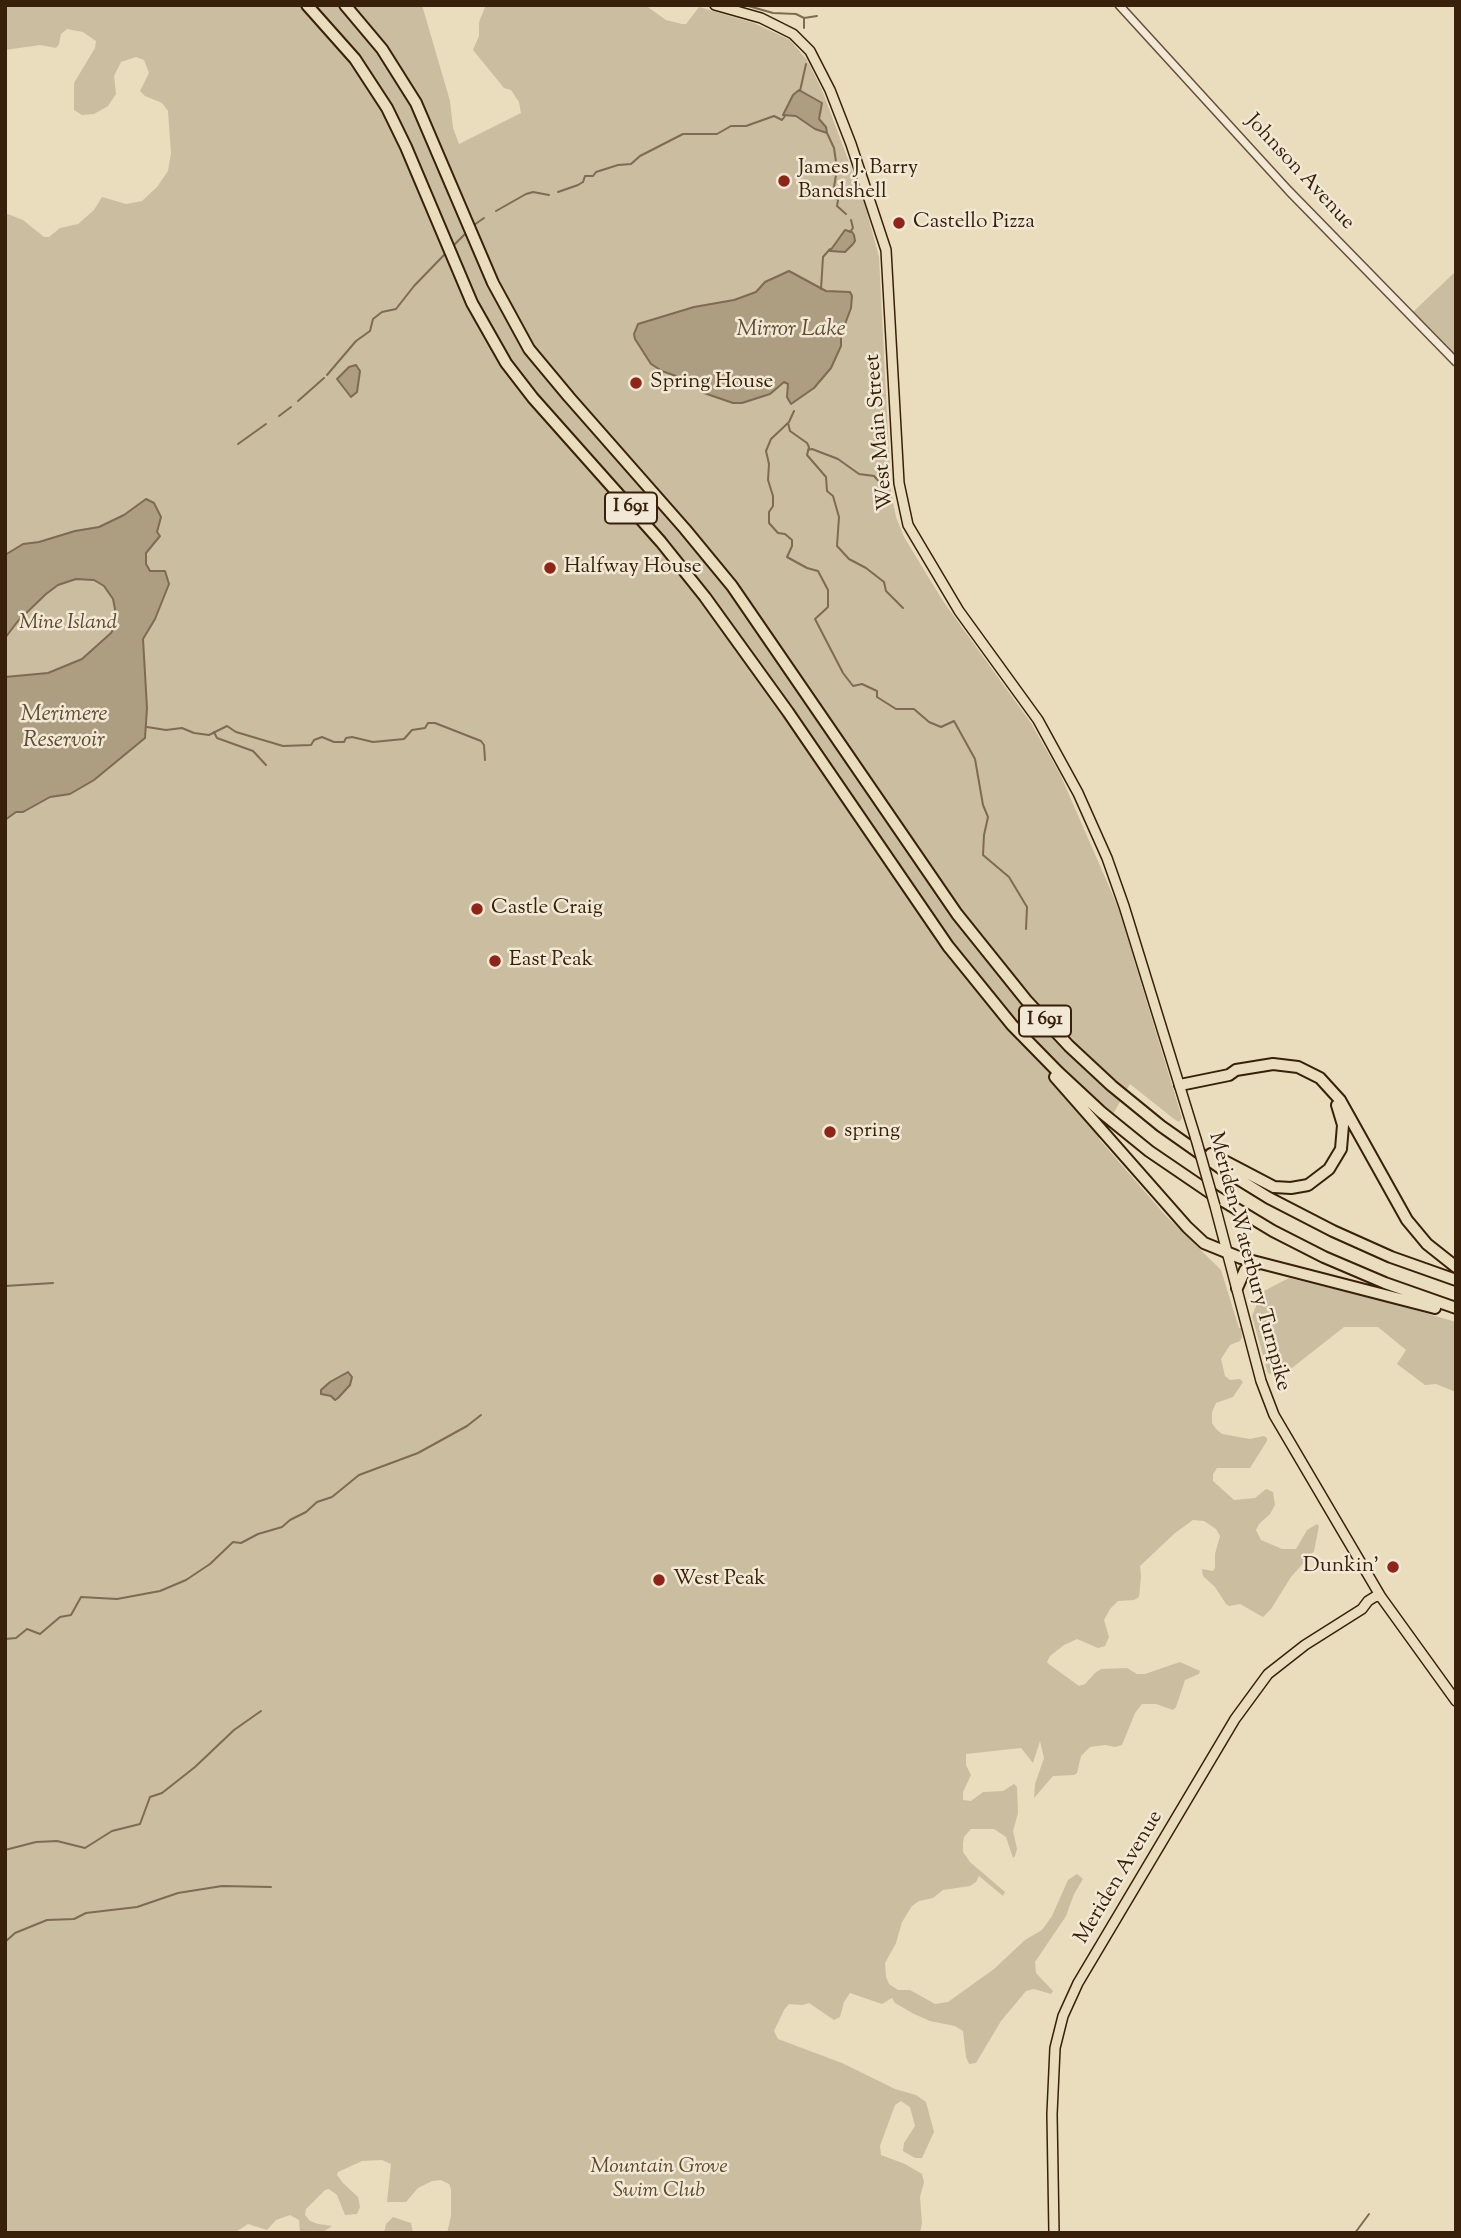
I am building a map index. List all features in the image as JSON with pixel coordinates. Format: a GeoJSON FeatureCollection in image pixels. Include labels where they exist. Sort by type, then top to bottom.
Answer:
{"type":"FeatureCollection","features":[{"type":"Feature","properties":{"kind":"highway","name":"I 691"},"geometry":{"type":"LineString","coordinates":[[307,5],[345,47],[378,92],[400,132],[459,274],[495,346],[518,379],[666,548],[705,597],[802,732],[948,946],[1021,1034],[1066,1080],[1121,1128],[1170,1166],[1230,1205],[1273,1231],[1337,1263],[1456,1308]]}},
{"type":"Feature","properties":{"kind":"highway","name":"I 691"},"geometry":{"type":"LineString","coordinates":[[345,5],[375,41],[405,84],[424,121],[496,290],[522,337],[542,365],[732,586],[951,905],[990,958],[1026,1000],[1069,1046],[1112,1086],[1161,1126],[1222,1169],[1293,1211],[1373,1250],[1456,1280]]}},
{"type":"Feature","properties":{"kind":"highway"},"geometry":{"type":"LineString","coordinates":[[1021,1034],[1033,1054],[1204,1243],[1260,1263],[1456,1313]]}},
{"type":"Feature","properties":{"kind":"highway"},"geometry":{"type":"LineString","coordinates":[[1180,1085],[1229,1075],[1235,1071],[1282,1064],[1302,1068],[1326,1083],[1340,1100],[1407,1220],[1427,1244],[1456,1267]]}},
{"type":"Feature","properties":{"kind":"highway"},"geometry":{"type":"LineString","coordinates":[[1161,1126],[1274,1187],[1302,1187],[1328,1171],[1341,1149],[1343,1127],[1339,1109],[1324,1088],[1307,1077],[1285,1070],[1262,1071],[1236,1077],[1229,1075]]}},
{"type":"Feature","properties":{"kind":"highway"},"geometry":{"type":"LineString","coordinates":[[1237,1288],[1245,1270],[1260,1263]]}},
{"type":"Feature","properties":{"kind":"main road","name":"West Main Street"},"geometry":{"type":"LineString","coordinates":[[715,5],[761,18],[793,34],[810,51],[830,90],[886,250],[899,483],[908,525],[947,593],[1024,699],[1068,772],[1116,882],[1164,1035]]}},
{"type":"Feature","properties":{"kind":"main road","name":"Meriden-Waterbury Turnpike"},"geometry":{"type":"LineString","coordinates":[[1164,1035],[1196,1139],[1271,1410],[1381,1597],[1456,1700]]}},
{"type":"Feature","properties":{"kind":"main road","name":"Meriden Avenue"},"geometry":{"type":"LineString","coordinates":[[1054,2233],[1052,2113],[1055,2048],[1063,2016],[1077,1983],[1235,1719],[1268,1674],[1305,1645],[1362,1609],[1374,1597],[1381,1597]]}},
{"type":"Feature","properties":{"kind":"street","name":"Johnson Avenue"},"geometry":{"type":"LineString","coordinates":[[1119,5],[1289,191],[1456,362]]}},
{"type":"Feature","properties":{"kind":"green space"},"geometry":{"type":"Polygon","coordinates":[[[5,5],[422,5],[450,101],[453,128],[459,144],[521,113],[519,102],[511,90],[504,88],[473,50],[486,5],[645,5],[666,20],[682,24],[686,24],[699,7],[754,23],[790,40],[807,60],[822,90],[865,205],[879,257],[891,492],[896,517],[904,537],[943,601],[1031,723],[1060,774],[1118,907],[1182,1118],[1179,1122],[1174,1119],[1130,1084],[1099,1139],[1166,1216],[1221,1270],[1241,1328],[1240,1341],[1230,1345],[1221,1359],[1225,1376],[1230,1380],[1240,1379],[1243,1382],[1233,1397],[1216,1403],[1212,1412],[1212,1423],[1222,1434],[1250,1439],[1264,1436],[1267,1441],[1250,1468],[1217,1468],[1213,1481],[1234,1500],[1255,1498],[1266,1489],[1273,1492],[1275,1505],[1256,1530],[1261,1540],[1282,1549],[1296,1549],[1307,1530],[1317,1524],[1319,1526],[1314,1551],[1291,1577],[1263,1617],[1240,1604],[1226,1604],[1215,1587],[1203,1576],[1202,1569],[1213,1571],[1215,1568],[1215,1554],[1220,1536],[1216,1529],[1204,1521],[1193,1520],[1140,1566],[1139,1597],[1118,1601],[1110,1609],[1104,1620],[1109,1637],[1105,1646],[1098,1648],[1077,1639],[1050,1656],[1047,1662],[1079,1686],[1101,1669],[1127,1668],[1137,1674],[1145,1674],[1180,1662],[1200,1671],[1185,1680],[1173,1710],[1156,1704],[1142,1704],[1135,1713],[1122,1745],[1090,1747],[1081,1756],[1077,1773],[1053,1776],[1034,1798],[1035,1784],[1044,1758],[1040,1741],[1033,1763],[1021,1748],[966,1754],[966,1765],[971,1775],[963,1792],[963,1800],[971,1801],[983,1792],[1003,1791],[1014,1784],[1017,1787],[1018,1813],[1013,1831],[1017,1849],[1015,1856],[1013,1858],[1006,1837],[994,1829],[971,1829],[964,1837],[963,1843],[963,1852],[970,1862],[1005,1892],[1003,1896],[979,1876],[970,1886],[943,1890],[933,1898],[919,1901],[912,1906],[902,1922],[896,1943],[885,1963],[889,1984],[898,1990],[910,1990],[935,2004],[948,2002],[994,1969],[1025,1940],[1042,1930],[1052,1916],[1068,1880],[1077,1874],[1083,1879],[1066,1916],[1035,1962],[1036,1973],[1053,1991],[1051,1994],[1034,1989],[1026,1991],[1001,2021],[976,2063],[969,2064],[966,2057],[963,2031],[955,2026],[930,2021],[914,2014],[895,2003],[892,1998],[882,2004],[850,1993],[840,2017],[834,2020],[809,2003],[789,2004],[784,2010],[774,2031],[778,2039],[842,2063],[895,2089],[916,2095],[926,2102],[934,2132],[922,2158],[915,2158],[903,2151],[904,2143],[915,2126],[910,2107],[901,2101],[895,2105],[880,2146],[881,2155],[922,2174],[924,2182],[920,2197],[920,2233],[447,2233],[451,2216],[449,2184],[441,2180],[432,2181],[418,2188],[406,2202],[387,2202],[391,2164],[382,2160],[362,2161],[338,2172],[337,2175],[343,2183],[358,2197],[360,2207],[357,2214],[345,2215],[337,2195],[329,2189],[306,2209],[305,2215],[310,2221],[332,2226],[322,2233],[300,2233],[299,2220],[290,2215],[276,2220],[267,2230],[248,2224],[234,2233],[5,2233],[5,213],[23,220],[44,237],[49,237],[60,228],[78,224],[94,210],[102,197],[126,204],[142,201],[157,187],[168,171],[171,153],[168,111],[162,103],[140,91],[149,73],[144,60],[136,57],[121,62],[114,76],[116,94],[108,106],[94,114],[82,115],[74,110],[74,83],[95,48],[96,41],[83,32],[67,29],[61,34],[56,48],[40,45],[5,50],[5,5]]]}},
{"type":"Feature","properties":{"kind":"green space"},"geometry":{"type":"Polygon","coordinates":[[[1456,271],[1456,356],[1413,312],[1456,271]]]}},
{"type":"Feature","properties":{"kind":"green space"},"geometry":{"type":"Polygon","coordinates":[[[1289,1278],[1456,1322],[1456,1392],[1436,1384],[1425,1385],[1397,1364],[1406,1350],[1378,1327],[1344,1327],[1283,1375],[1268,1373],[1252,1316],[1262,1292],[1289,1278]]]}},
{"type":"Feature","properties":{"kind":"green space"},"geometry":{"type":"Polygon","coordinates":[[[393,2217],[411,2223],[413,2233],[384,2233],[386,2224],[393,2217]]]}},
{"type":"Feature","properties":{"kind":"water"},"geometry":{"type":"Polygon","coordinates":[[[799,90],[822,103],[819,119],[826,127],[827,133],[815,129],[796,116],[783,115],[793,95],[799,90]]]}},
{"type":"Feature","properties":{"kind":"water"},"geometry":{"type":"Polygon","coordinates":[[[845,230],[854,235],[853,244],[845,252],[830,251],[845,230]]]}},
{"type":"Feature","properties":{"kind":"water","name":"Mirror Lake"},"geometry":{"type":"Polygon","coordinates":[[[789,271],[826,291],[850,292],[852,296],[851,308],[841,335],[841,346],[831,368],[814,388],[791,404],[787,397],[788,384],[784,382],[770,394],[742,403],[733,403],[704,393],[684,379],[651,364],[635,339],[638,324],[694,307],[734,300],[756,292],[765,282],[789,271]]]}},
{"type":"Feature","properties":{"kind":"water"},"geometry":{"type":"Polygon","coordinates":[[[356,365],[360,371],[357,392],[351,397],[337,379],[349,367],[356,365]]]}},
{"type":"Feature","properties":{"kind":"water","name":"Merimere Reservoir"},"geometry":{"type":"Polygon","coordinates":[[[146,499],[154,503],[161,517],[157,532],[160,536],[146,553],[146,564],[150,571],[165,571],[169,584],[155,619],[143,639],[147,708],[145,738],[94,780],[70,794],[50,797],[23,812],[16,812],[5,820],[5,677],[48,673],[82,659],[111,633],[116,614],[113,599],[104,586],[94,580],[76,579],[58,585],[46,594],[5,638],[5,555],[23,544],[99,527],[124,515],[146,499]]]}},
{"type":"Feature","properties":{"kind":"water"},"geometry":{"type":"Polygon","coordinates":[[[348,1372],[352,1377],[350,1385],[338,1398],[335,1400],[331,1396],[321,1394],[321,1390],[330,1382],[348,1372]]]}},
{"type":"Feature","properties":{"kind":"waterway"},"geometry":{"type":"LineString","coordinates":[[745,5],[773,13],[796,14],[804,18],[817,16]]}},
{"type":"Feature","properties":{"kind":"waterway"},"geometry":{"type":"LineString","coordinates":[[804,18],[804,28]]}},
{"type":"Feature","properties":{"kind":"waterway"},"geometry":{"type":"LineString","coordinates":[[800,91],[806,64]]}},
{"type":"Feature","properties":{"kind":"waterway"},"geometry":{"type":"LineString","coordinates":[[558,192],[578,185],[583,182],[585,176],[593,176],[596,172],[618,165],[631,164],[640,156],[683,134],[717,134],[731,126],[746,126],[774,116],[782,120],[785,116]]}},
{"type":"Feature","properties":{"kind":"waterway"},"geometry":{"type":"LineString","coordinates":[[827,133],[834,148],[837,169],[833,193],[838,200],[837,206],[846,214]]}},
{"type":"Feature","properties":{"kind":"waterway"},"geometry":{"type":"LineString","coordinates":[[496,211],[526,194],[533,192],[549,195]]}},
{"type":"Feature","properties":{"kind":"waterway"},"geometry":{"type":"LineString","coordinates":[[474,225],[484,218]]}},
{"type":"Feature","properties":{"kind":"waterway"},"geometry":{"type":"LineString","coordinates":[[850,232],[853,228],[851,220]]}},
{"type":"Feature","properties":{"kind":"waterway"},"geometry":{"type":"LineString","coordinates":[[454,245],[467,232]]}},
{"type":"Feature","properties":{"kind":"waterway"},"geometry":{"type":"LineString","coordinates":[[821,289],[823,257],[830,249]]}},
{"type":"Feature","properties":{"kind":"waterway"},"geometry":{"type":"LineString","coordinates":[[327,375],[356,341],[370,331],[373,319],[382,312],[396,309],[445,254]]}},
{"type":"Feature","properties":{"kind":"waterway"},"geometry":{"type":"LineString","coordinates":[[298,401],[324,378]]}},
{"type":"Feature","properties":{"kind":"waterway"},"geometry":{"type":"LineString","coordinates":[[279,416],[291,407]]}},
{"type":"Feature","properties":{"kind":"waterway"},"geometry":{"type":"LineString","coordinates":[[794,411],[789,422],[771,439],[766,451],[768,480],[773,496],[769,523],[778,533],[785,534],[792,540],[787,557],[818,571],[828,590],[828,607],[815,619],[843,673],[853,686],[862,684],[877,691],[877,697],[896,709],[914,709],[929,722],[941,727],[954,721],[975,759],[983,805],[988,817],[983,855],[1009,877],[1027,907],[1026,929]]}},
{"type":"Feature","properties":{"kind":"waterway"},"geometry":{"type":"LineString","coordinates":[[788,423],[790,431],[807,443],[807,455],[826,477],[827,491],[833,496],[839,517],[837,546],[849,559],[884,582],[886,591],[903,608]]}},
{"type":"Feature","properties":{"kind":"waterway"},"geometry":{"type":"LineString","coordinates":[[238,444],[266,424]]}},
{"type":"Feature","properties":{"kind":"waterway"},"geometry":{"type":"LineString","coordinates":[[808,450],[812,449],[838,459],[859,474],[874,476],[885,488]]}},
{"type":"Feature","properties":{"kind":"waterway"},"geometry":{"type":"LineString","coordinates":[[147,727],[166,730],[182,728],[209,735],[227,726],[236,732],[283,746],[311,745],[314,740],[322,737],[334,742],[344,742],[346,738],[352,737],[373,742],[404,739],[412,730],[435,723],[481,741],[484,745],[485,760]]}},
{"type":"Feature","properties":{"kind":"waterway"},"geometry":{"type":"LineString","coordinates":[[214,732],[217,738],[253,751],[266,765]]}},
{"type":"Feature","properties":{"kind":"waterway"},"geometry":{"type":"LineString","coordinates":[[5,1286],[53,1283]]}},
{"type":"Feature","properties":{"kind":"waterway"},"geometry":{"type":"LineString","coordinates":[[5,1639],[16,1638],[27,1629],[40,1634],[60,1617],[71,1615],[81,1597],[117,1599],[160,1591],[186,1580],[210,1564],[233,1542],[241,1543],[258,1534],[282,1527],[317,1502],[332,1497],[359,1475],[418,1453],[467,1426],[481,1415]]}},
{"type":"Feature","properties":{"kind":"waterway"},"geometry":{"type":"LineString","coordinates":[[5,1850],[36,1842],[57,1841],[85,1848],[112,1831],[140,1824],[150,1797],[162,1793],[195,1767],[234,1730],[261,1711]]}},
{"type":"Feature","properties":{"kind":"waterway"},"geometry":{"type":"LineString","coordinates":[[5,1942],[15,1933],[47,1920],[74,1919],[86,1913],[137,1907],[178,1893],[222,1886],[271,1887]]}},
{"type":"Feature","properties":{"kind":"waterway"},"geometry":{"type":"LineString","coordinates":[[1355,2233],[1369,2214]]}},
{"type":"Feature","properties":{"kind":"place","name":"James J. Barry Bandshell"},"geometry":{"type":"Point","coordinates":[784,181]}},
{"type":"Feature","properties":{"kind":"place","name":"Castello Pizza"},"geometry":{"type":"Point","coordinates":[899,223]}},
{"type":"Feature","properties":{"kind":"place","name":"Spring House"},"geometry":{"type":"Point","coordinates":[636,383]}},
{"type":"Feature","properties":{"kind":"place","name":"Halfway House"},"geometry":{"type":"Point","coordinates":[550,568]}},
{"type":"Feature","properties":{"kind":"place","name":"Castle Craig"},"geometry":{"type":"Point","coordinates":[477,909]}},
{"type":"Feature","properties":{"kind":"place","name":"East Peak"},"geometry":{"type":"Point","coordinates":[495,961]}},
{"type":"Feature","properties":{"kind":"place","name":"spring"},"geometry":{"type":"Point","coordinates":[830,1132]}},
{"type":"Feature","properties":{"kind":"place","name":"Dunkin'"},"geometry":{"type":"Point","coordinates":[1393,1567]}},
{"type":"Feature","properties":{"kind":"place","name":"West Peak"},"geometry":{"type":"Point","coordinates":[659,1580]}},
{"type":"Feature","properties":{"kind":"park label","name":"Mine Island"},"geometry":{"type":"Point","coordinates":[68,624]}},
{"type":"Feature","properties":{"kind":"park label","name":"Mountain Grove Swim Club"},"geometry":{"type":"Point","coordinates":[659,2180]}}]}
